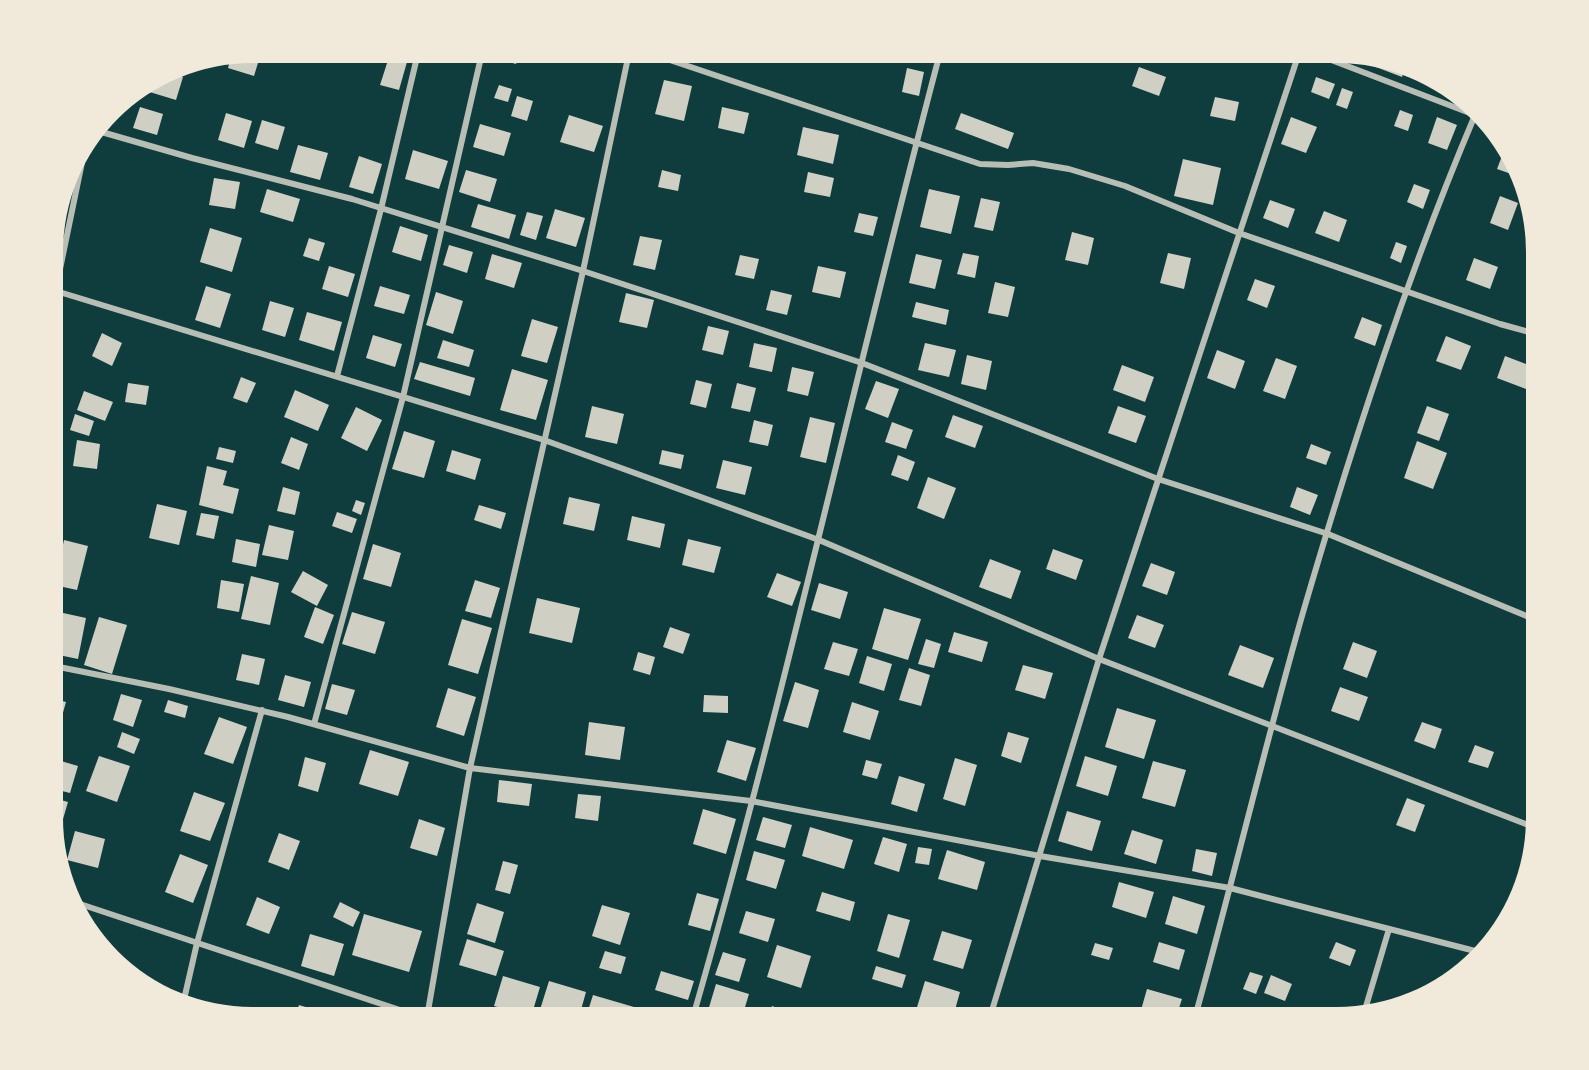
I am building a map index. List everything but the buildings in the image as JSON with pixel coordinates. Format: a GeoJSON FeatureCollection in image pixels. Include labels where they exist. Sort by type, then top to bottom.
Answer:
{"type":"FeatureCollection","features":[{"type":"Feature","properties":{"kind":"street"},"geometry":{"type":"LineString","coordinates":[[337,376],[381,208],[415,63]]}},
{"type":"Feature","properties":{"kind":"street"},"geometry":{"type":"LineString","coordinates":[[314,724],[403,397],[479,63]]}},
{"type":"Feature","properties":{"kind":"street"},"geometry":{"type":"LineString","coordinates":[[429,1007],[470,768],[583,271],[627,63]]}},
{"type":"Feature","properties":{"kind":"street"},"geometry":{"type":"LineString","coordinates":[[682,63],[980,164],[1033,163],[1069,169],[1125,186],[1239,233],[1526,331]]}},
{"type":"Feature","properties":{"kind":"street"},"geometry":{"type":"LineString","coordinates":[[696,1007],[819,540],[937,63]]}},
{"type":"Feature","properties":{"kind":"street"},"geometry":{"type":"LineString","coordinates":[[993,1007],[1099,659],[1295,63]]}},
{"type":"Feature","properties":{"kind":"street"},"geometry":{"type":"LineString","coordinates":[[1342,63],[1462,110]]}},
{"type":"Feature","properties":{"kind":"street"},"geometry":{"type":"LineString","coordinates":[[1198,1007],[1304,610],[1384,352],[1448,179],[1473,121]]}},
{"type":"Feature","properties":{"kind":"street"},"geometry":{"type":"LineString","coordinates":[[105,133],[381,208],[583,271],[862,363],[1158,479],[1328,534],[1526,616]]}},
{"type":"Feature","properties":{"kind":"street"},"geometry":{"type":"LineString","coordinates":[[63,255],[79,175]]}},
{"type":"Feature","properties":{"kind":"street"},"geometry":{"type":"LineString","coordinates":[[63,296],[337,376],[544,440],[819,540],[1099,659],[1526,824]]}},
{"type":"Feature","properties":{"kind":"street"},"geometry":{"type":"LineString","coordinates":[[63,668],[262,710],[470,768],[751,801],[1040,856],[1230,888],[1472,950]]}},
{"type":"Feature","properties":{"kind":"street"},"geometry":{"type":"LineString","coordinates":[[185,995],[197,943],[262,710]]}},
{"type":"Feature","properties":{"kind":"street"},"geometry":{"type":"LineString","coordinates":[[85,907],[392,1007]]}},
{"type":"Feature","properties":{"kind":"street"},"geometry":{"type":"LineString","coordinates":[[1367,1004],[1389,928]]}}]}
